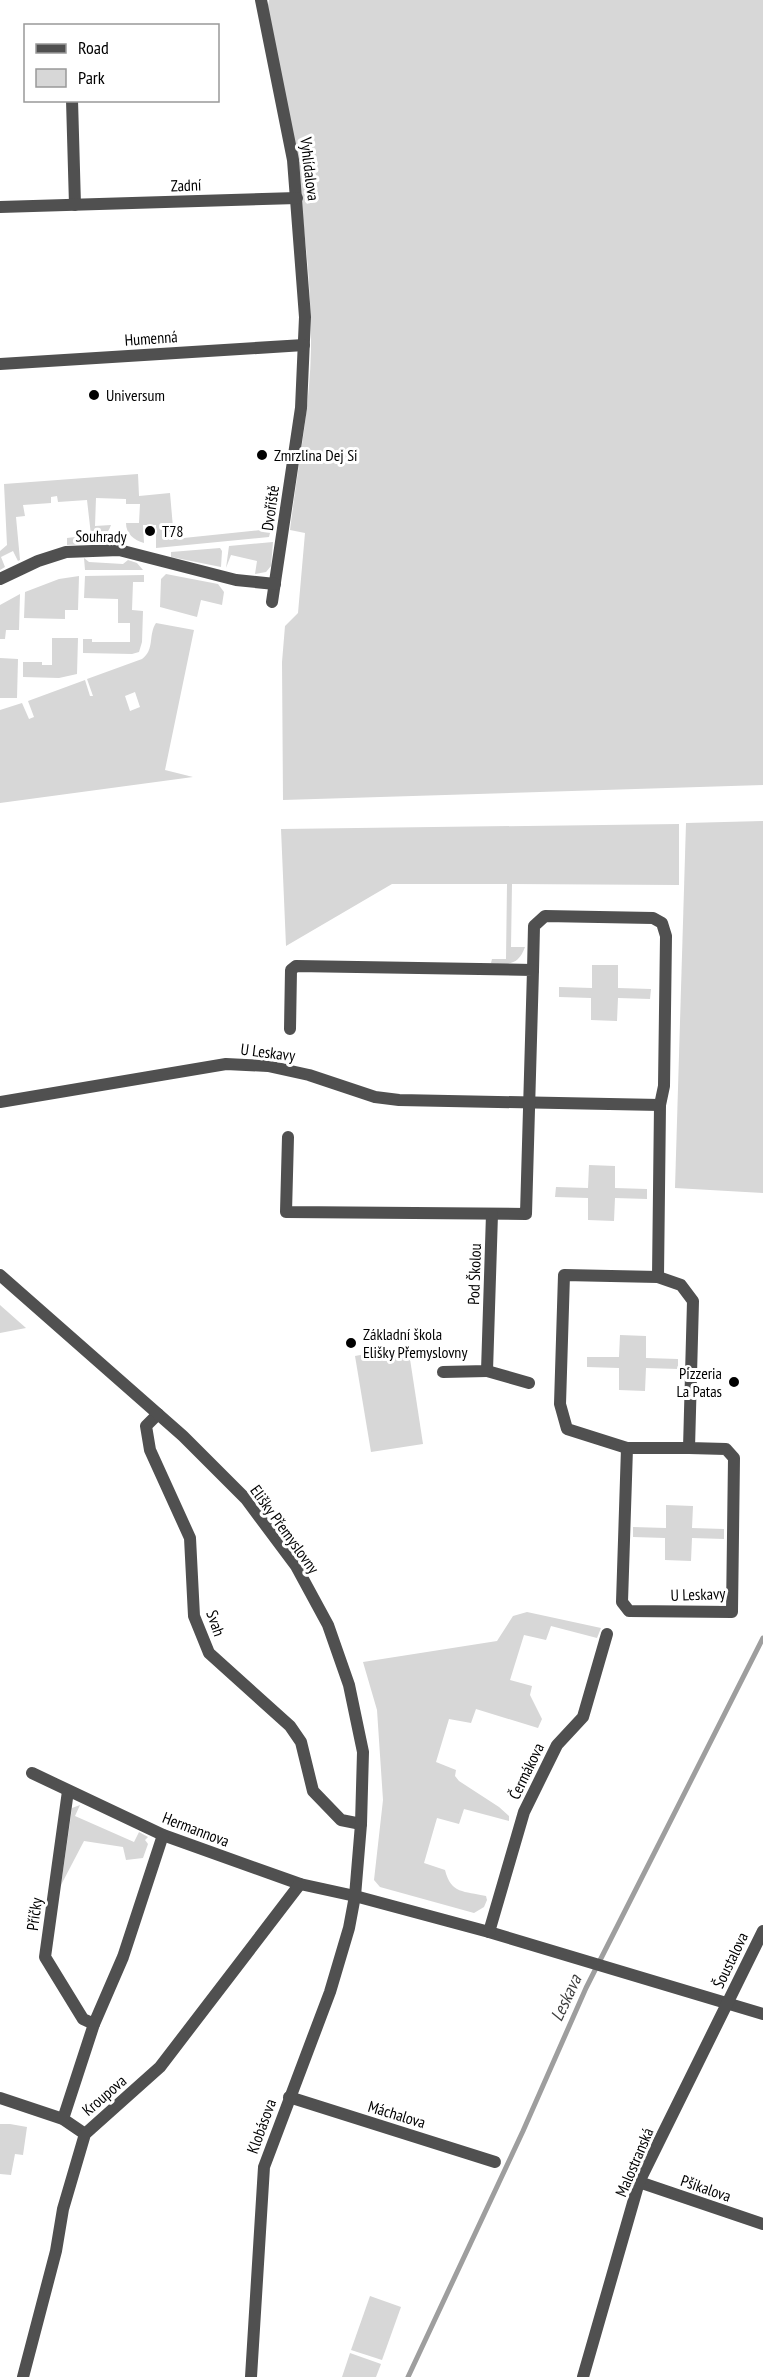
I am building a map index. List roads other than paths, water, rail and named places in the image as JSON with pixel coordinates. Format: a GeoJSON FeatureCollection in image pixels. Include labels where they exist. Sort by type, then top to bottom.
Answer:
{"type":"FeatureCollection","features":[{"type":"Feature","properties":{"kind":"street","name":"Vyhlídalova"},"geometry":{"type":"LineString","coordinates":[[261,0],[286,117],[297,198],[304,278],[304,345]]}},
{"type":"Feature","properties":{"kind":"street"},"geometry":{"type":"LineString","coordinates":[[72,102],[75,205]]}},
{"type":"Feature","properties":{"kind":"street","name":"Zadní"},"geometry":{"type":"LineString","coordinates":[[0,207],[297,198]]}},
{"type":"Feature","properties":{"kind":"street","name":"Humenná"},"geometry":{"type":"LineString","coordinates":[[0,364],[304,345]]}},
{"type":"Feature","properties":{"kind":"street","name":"Dvořiště"},"geometry":{"type":"LineString","coordinates":[[272,602],[301,408],[304,345]]}},
{"type":"Feature","properties":{"kind":"street","name":"Souhrady"},"geometry":{"type":"LineString","coordinates":[[0,579],[38,561],[66,552],[119,550],[236,580],[275,584]]}},
{"type":"Feature","properties":{"kind":"street"},"geometry":{"type":"LineString","coordinates":[[288,1137],[286,1212],[526,1214],[534,926],[545,916],[653,918],[662,923],[666,936],[664,1086],[660,1105],[658,1277]]}},
{"type":"Feature","properties":{"kind":"street","name":"U Leskavy"},"geometry":{"type":"LineString","coordinates":[[290,1029],[291,970],[296,966],[533,970]]}},
{"type":"Feature","properties":{"kind":"street","name":"U Leskavy"},"geometry":{"type":"LineString","coordinates":[[0,1102],[226,1064],[268,1066],[309,1075],[375,1097],[399,1100],[660,1105]]}},
{"type":"Feature","properties":{"kind":"street","name":"Pod Školou"},"geometry":{"type":"LineString","coordinates":[[487,1371],[492,1214]]}},
{"type":"Feature","properties":{"kind":"street","name":"Elišky Přemyslovny"},"geometry":{"type":"LineString","coordinates":[[0,1275],[158,1414],[246,1498],[296,1566],[328,1625],[350,1685],[363,1752],[362,1824],[355,1896]]}},
{"type":"Feature","properties":{"kind":"street","name":"U Leskavy"},"geometry":{"type":"LineString","coordinates":[[627,1448],[622,1602],[629,1611],[732,1612],[734,1458],[726,1449],[627,1448],[567,1429],[560,1404],[564,1275],[658,1277],[681,1285],[693,1301],[689,1448]]}},
{"type":"Feature","properties":{"kind":"street"},"geometry":{"type":"LineString","coordinates":[[443,1372],[487,1371],[528,1383]]}},
{"type":"Feature","properties":{"kind":"street","name":"Svah"},"geometry":{"type":"LineString","coordinates":[[158,1414],[146,1426],[150,1450],[190,1538],[194,1616],[209,1653],[290,1726],[301,1742],[313,1791],[341,1820],[362,1824]]}},
{"type":"Feature","properties":{"kind":"street","name":"Čermákova"},"geometry":{"type":"LineString","coordinates":[[489,1932],[524,1812],[557,1744],[583,1717],[607,1634]]}},
{"type":"Feature","properties":{"kind":"street","name":"Hermannova"},"geometry":{"type":"LineString","coordinates":[[32,1773],[163,1835],[300,1884],[355,1896]]}},
{"type":"Feature","properties":{"kind":"street","name":"Příčky"},"geometry":{"type":"LineString","coordinates":[[68,1791],[45,1957],[83,2019],[94,2024]]}},
{"type":"Feature","properties":{"kind":"street"},"geometry":{"type":"LineString","coordinates":[[63,2120],[94,2024],[123,1957],[163,1835]]}},
{"type":"Feature","properties":{"kind":"street","name":"Kroupova"},"geometry":{"type":"LineString","coordinates":[[23,2377],[56,2251],[63,2209],[85,2134],[160,2067],[300,1884]]}},
{"type":"Feature","properties":{"kind":"street"},"geometry":{"type":"LineString","coordinates":[[355,1896],[489,1932],[763,2014]]}},
{"type":"Feature","properties":{"kind":"street","name":"Klobásova"},"geometry":{"type":"LineString","coordinates":[[251,2377],[264,2167],[330,1992],[349,1928],[355,1896]]}},
{"type":"Feature","properties":{"kind":"street","name":"Šoustalova"},"geometry":{"type":"LineString","coordinates":[[728,2004],[763,1931]]}},
{"type":"Feature","properties":{"kind":"street","name":"Malostranská"},"geometry":{"type":"LineString","coordinates":[[583,2377],[639,2182],[728,2004]]}},
{"type":"Feature","properties":{"kind":"street","name":"Máchalova"},"geometry":{"type":"LineString","coordinates":[[289,2097],[495,2162]]}},
{"type":"Feature","properties":{"kind":"street"},"geometry":{"type":"LineString","coordinates":[[0,2098],[63,2120],[85,2134]]}},
{"type":"Feature","properties":{"kind":"street","name":"Pšikalova"},"geometry":{"type":"LineString","coordinates":[[639,2182],[763,2224]]}},
{"type":"Feature","properties":{"kind":"waterway","name":"Leskava"},"geometry":{"type":"LineString","coordinates":[[408,2377],[523,2131],[586,1988],[763,1638]]}},
{"type":"Feature","properties":{"kind":"place","name":"Universum"},"geometry":{"type":"Point","coordinates":[94,395]}},
{"type":"Feature","properties":{"kind":"place","name":"Zmrzlina Dej Si"},"geometry":{"type":"Point","coordinates":[262,455]}},
{"type":"Feature","properties":{"kind":"place","name":"T78"},"geometry":{"type":"Point","coordinates":[150,531]}},
{"type":"Feature","properties":{"kind":"place","name":"Základní škola Elišky Přemyslovny"},"geometry":{"type":"Point","coordinates":[351,1343]}},
{"type":"Feature","properties":{"kind":"place","name":"Pizzeria La Patas"},"geometry":{"type":"Point","coordinates":[734,1382]}}]}
